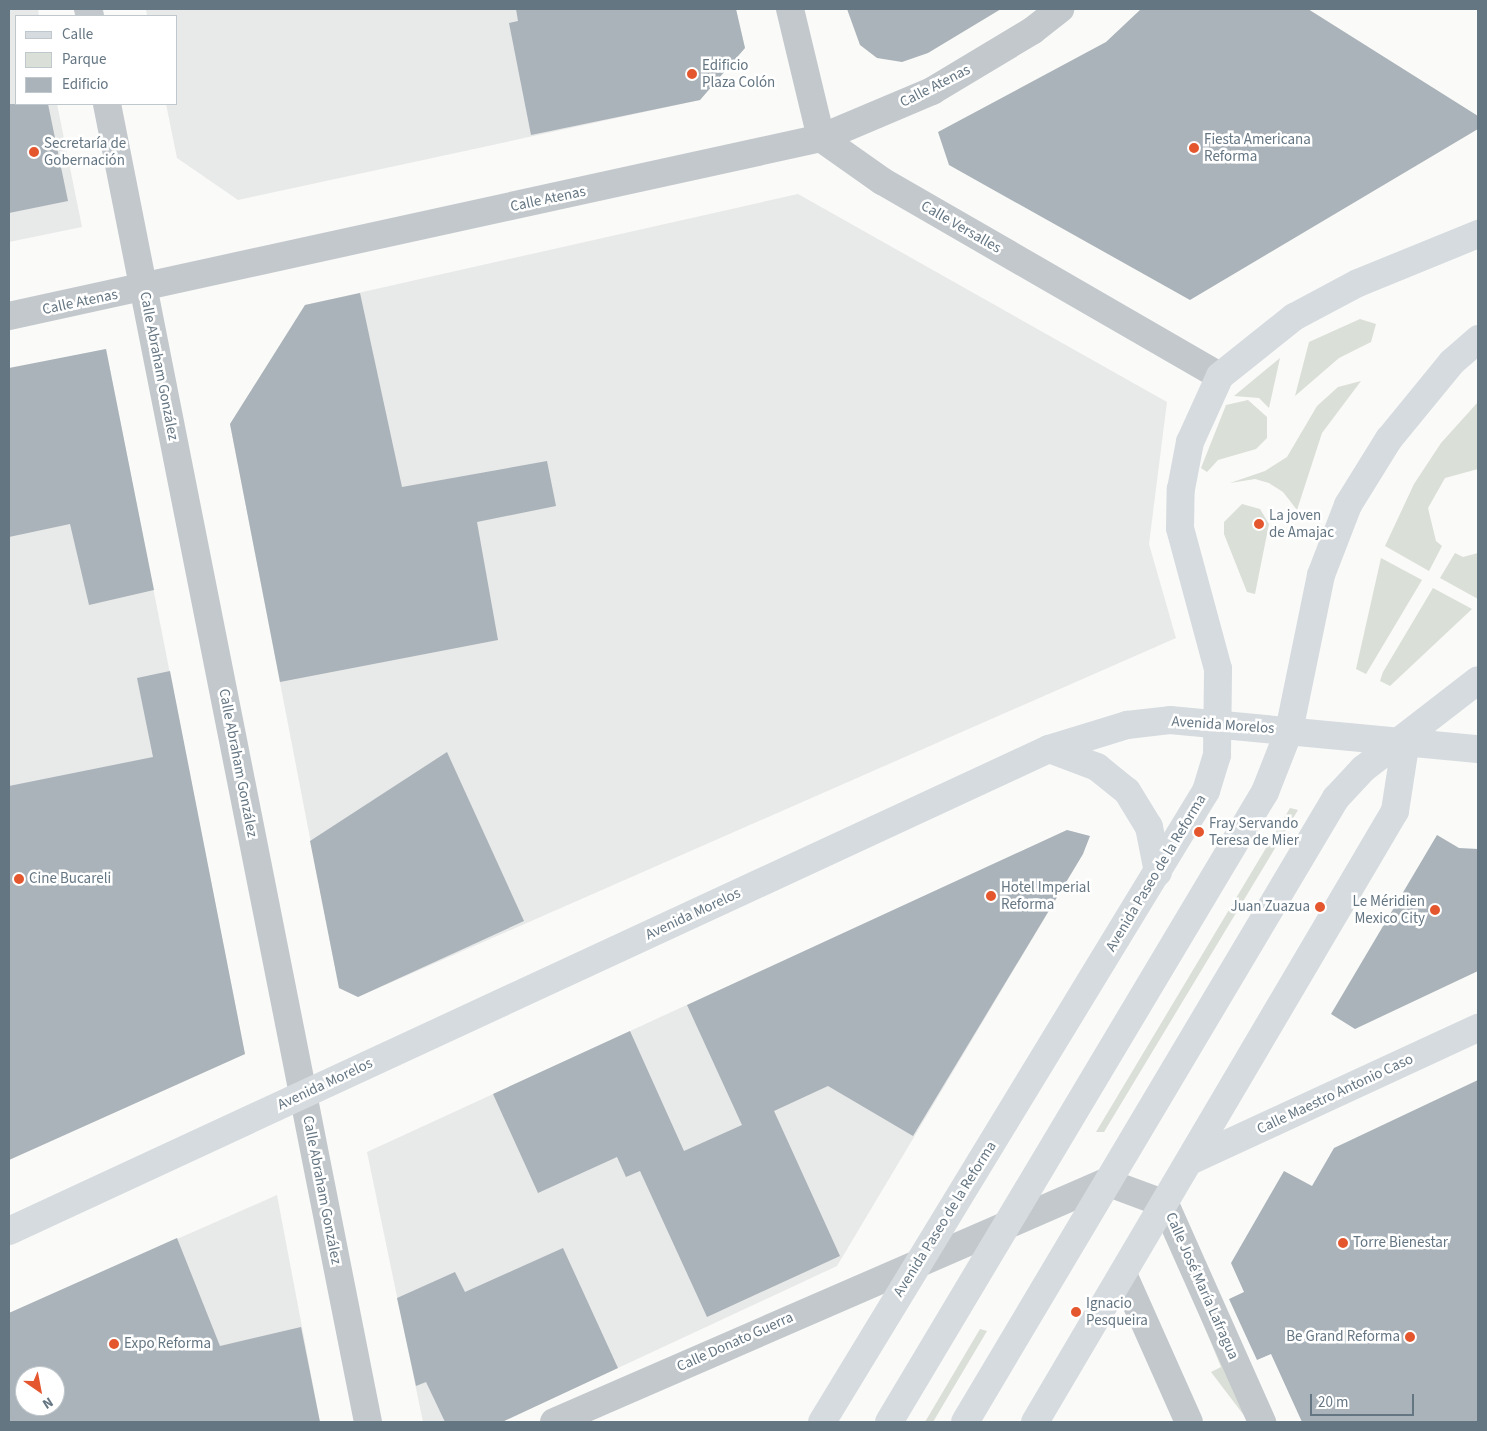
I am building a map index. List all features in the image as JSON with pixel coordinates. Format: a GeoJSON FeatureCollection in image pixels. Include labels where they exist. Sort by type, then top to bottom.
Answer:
{"type":"FeatureCollection","features":[{"type":"Feature","properties":{"kind":"main road","name":"Avenida Paseo de la Reforma"},"geometry":{"type":"LineString","coordinates":[[822,1422],[917,1263],[1206,791],[1217,755],[1220,723],[1214,650],[1180,528],[1190,442],[1220,376],[1294,317],[1358,284],[1476,238]]}},
{"type":"Feature","properties":{"kind":"main road"},"geometry":{"type":"LineString","coordinates":[[889,1422],[1265,792],[1289,731],[1322,575],[1348,505],[1388,439],[1452,362],[1478,339]]}},
{"type":"Feature","properties":{"kind":"main road"},"geometry":{"type":"LineString","coordinates":[[965,1422],[1336,798],[1363,769],[1406,740],[1478,680]]}},
{"type":"Feature","properties":{"kind":"main road","name":"Avenida Morelos"},"geometry":{"type":"LineString","coordinates":[[9,1231],[1049,749],[1127,725],[1170,720],[1406,740],[1478,749]]}},
{"type":"Feature","properties":{"kind":"main road"},"geometry":{"type":"LineString","coordinates":[[1035,1422],[1192,1160],[1395,811],[1406,740]]}},
{"type":"Feature","properties":{"kind":"main road"},"geometry":{"type":"LineString","coordinates":[[1049,749],[1097,767],[1127,791],[1149,827],[1158,872]]}},
{"type":"Feature","properties":{"kind":"main road","name":"Calle Maestro Antonio Caso"},"geometry":{"type":"LineString","coordinates":[[1192,1160],[1478,1028]]}},
{"type":"Feature","properties":{"kind":"street"},"geometry":{"type":"LineString","coordinates":[[790,9],[821,138]]}},
{"type":"Feature","properties":{"kind":"street","name":"Calle Atenas"},"geometry":{"type":"LineString","coordinates":[[9,316],[144,288],[821,138],[932,91],[1032,31],[1060,9]]}},
{"type":"Feature","properties":{"kind":"street","name":"Calle Abraham González"},"geometry":{"type":"LineString","coordinates":[[107,105],[368,1422]]}},
{"type":"Feature","properties":{"kind":"street","name":"Calle Versalles"},"geometry":{"type":"LineString","coordinates":[[821,138],[882,181],[1220,376]]}},
{"type":"Feature","properties":{"kind":"street"},"geometry":{"type":"LineString","coordinates":[[917,1263],[1106,1182]]}},
{"type":"Feature","properties":{"kind":"street","name":"Calle José María Lafragua"},"geometry":{"type":"LineString","coordinates":[[1106,1182],[1165,1204],[1262,1422]]}},
{"type":"Feature","properties":{"kind":"street","name":"Calle Donato Guerra"},"geometry":{"type":"LineString","coordinates":[[554,1422],[917,1263]]}},
{"type":"Feature","properties":{"kind":"street"},"geometry":{"type":"LineString","coordinates":[[1123,1274],[1189,1422]]}},
{"type":"Feature","properties":{"kind":"shaded area","name":"Secretaría de Gobernación"},"geometry":{"type":"Polygon","coordinates":[[[9,9],[38,9],[39,15],[15,15],[15,105],[57,105],[82,227],[9,242],[9,9]]]}},
{"type":"Feature","properties":{"kind":"shaded area"},"geometry":{"type":"Polygon","coordinates":[[[146,9],[736,9],[745,48],[700,100],[238,200],[177,158],[166,105],[178,105],[178,15],[147,15],[146,9]]]}},
{"type":"Feature","properties":{"kind":"shaded area"},"geometry":{"type":"Polygon","coordinates":[[[798,194],[1167,402],[1149,544],[1176,638],[358,997],[339,988],[230,424],[305,305],[798,194]]]}},
{"type":"Feature","properties":{"kind":"shaded area"},"geometry":{"type":"Polygon","coordinates":[[[106,349],[245,1054],[9,1160],[9,369],[106,349]]]}},
{"type":"Feature","properties":{"kind":"shaded area"},"geometry":{"type":"Polygon","coordinates":[[[1067,830],[1081,834],[1083,854],[837,1266],[502,1422],[423,1422],[367,1152],[1067,830]]]}},
{"type":"Feature","properties":{"kind":"shaded area","name":"Expo Reforma"},"geometry":{"type":"Polygon","coordinates":[[[277,1195],[320,1422],[9,1422],[9,1313],[277,1195]]]}},
{"type":"Feature","properties":{"kind":"green space"},"geometry":{"type":"Polygon","coordinates":[[[1360,319],[1376,324],[1371,342],[1339,358],[1295,396],[1309,342],[1360,319]]]}},
{"type":"Feature","properties":{"kind":"green space"},"geometry":{"type":"Polygon","coordinates":[[[1280,358],[1269,408],[1259,398],[1234,396],[1280,358]]]}},
{"type":"Feature","properties":{"kind":"green space"},"geometry":{"type":"Polygon","coordinates":[[[1361,381],[1322,433],[1297,510],[1283,492],[1269,483],[1255,479],[1230,483],[1265,471],[1287,457],[1317,406],[1338,387],[1361,381]]]}},
{"type":"Feature","properties":{"kind":"green space"},"geometry":{"type":"Polygon","coordinates":[[[1248,400],[1267,417],[1267,438],[1256,449],[1218,460],[1207,472],[1201,468],[1226,405],[1248,400]]]}},
{"type":"Feature","properties":{"kind":"green space"},"geometry":{"type":"Polygon","coordinates":[[[1478,402],[1478,469],[1445,478],[1428,508],[1436,541],[1442,546],[1429,571],[1385,546],[1414,484],[1441,443],[1478,402]]]}},
{"type":"Feature","properties":{"kind":"green space"},"geometry":{"type":"Polygon","coordinates":[[[1242,504],[1260,509],[1269,524],[1255,594],[1247,592],[1224,534],[1224,522],[1242,504]]]}},
{"type":"Feature","properties":{"kind":"green space"},"geometry":{"type":"Polygon","coordinates":[[[1455,553],[1463,557],[1478,553],[1478,599],[1440,578],[1455,553]]]}},
{"type":"Feature","properties":{"kind":"green space"},"geometry":{"type":"Polygon","coordinates":[[[1381,558],[1422,580],[1366,674],[1356,669],[1381,558]]]}},
{"type":"Feature","properties":{"kind":"green space"},"geometry":{"type":"Polygon","coordinates":[[[1433,588],[1472,609],[1390,686],[1380,681],[1383,672],[1433,588]]]}},
{"type":"Feature","properties":{"kind":"green space"},"geometry":{"type":"Polygon","coordinates":[[[1290,808],[1298,810],[1104,1132],[1096,1132],[1290,808]]]}},
{"type":"Feature","properties":{"kind":"green space"},"geometry":{"type":"Polygon","coordinates":[[[1185,1280],[1249,1422],[1211,1372],[1221,1367],[1185,1280]]]}},
{"type":"Feature","properties":{"kind":"green space"},"geometry":{"type":"Polygon","coordinates":[[[980,1329],[987,1331],[933,1422],[925,1422],[980,1329]]]}},
{"type":"Feature","properties":{"kind":"building"},"geometry":{"type":"Polygon","coordinates":[[[516,9],[736,9],[745,48],[700,100],[531,135],[509,23],[518,21],[516,9]]]}},
{"type":"Feature","properties":{"kind":"building"},"geometry":{"type":"Polygon","coordinates":[[[847,9],[1001,9],[928,53],[902,62],[877,58],[860,45],[847,9]]]}},
{"type":"Feature","properties":{"kind":"building","name":"Fiesta Americana Reforma"},"geometry":{"type":"Polygon","coordinates":[[[1141,9],[1308,9],[1478,116],[1478,129],[1190,300],[949,165],[938,132],[1106,42],[1141,9]]]}},
{"type":"Feature","properties":{"kind":"building","name":"Secretaría de Gobernación"},"geometry":{"type":"Polygon","coordinates":[[[9,104],[48,105],[68,201],[9,213],[9,104]]]}},
{"type":"Feature","properties":{"kind":"building"},"geometry":{"type":"Polygon","coordinates":[[[360,293],[402,487],[547,461],[556,506],[477,522],[498,640],[280,682],[230,424],[305,305],[360,293]]]}},
{"type":"Feature","properties":{"kind":"building"},"geometry":{"type":"Polygon","coordinates":[[[106,349],[154,590],[89,605],[70,524],[9,537],[9,368],[106,349]]]}},
{"type":"Feature","properties":{"kind":"building"},"geometry":{"type":"Polygon","coordinates":[[[170,671],[245,1054],[9,1160],[9,786],[153,757],[137,678],[170,671]]]}},
{"type":"Feature","properties":{"kind":"building"},"geometry":{"type":"Polygon","coordinates":[[[447,752],[524,921],[358,997],[339,988],[310,841],[447,752]]]}},
{"type":"Feature","properties":{"kind":"building"},"geometry":{"type":"Polygon","coordinates":[[[1067,830],[1090,836],[1083,854],[913,1136],[828,1086],[774,1111],[840,1256],[707,1317],[640,1171],[626,1177],[617,1157],[538,1193],[493,1094],[630,1031],[684,1151],[742,1125],[687,1005],[1067,830]]]}},
{"type":"Feature","properties":{"kind":"building","name":"Le Méridien Mexico City"},"geometry":{"type":"Polygon","coordinates":[[[1437,835],[1459,848],[1478,849],[1478,971],[1355,1029],[1331,1014],[1437,835]]]}},
{"type":"Feature","properties":{"kind":"building"},"geometry":{"type":"Polygon","coordinates":[[[1478,1080],[1478,1422],[1302,1422],[1271,1354],[1257,1360],[1229,1299],[1244,1292],[1231,1263],[1284,1171],[1312,1186],[1334,1148],[1478,1080]]]}},
{"type":"Feature","properties":{"kind":"building","name":"Expo Reforma"},"geometry":{"type":"Polygon","coordinates":[[[177,1238],[220,1346],[301,1327],[320,1422],[9,1422],[9,1313],[177,1238]]]}},
{"type":"Feature","properties":{"kind":"building"},"geometry":{"type":"Polygon","coordinates":[[[563,1248],[618,1368],[502,1422],[445,1422],[426,1382],[416,1386],[397,1298],[455,1272],[465,1292],[563,1248]]]}},
{"type":"Feature","properties":{"kind":"place","name":"Edificio Plaza Colón"},"geometry":{"type":"Point","coordinates":[692,74]}},
{"type":"Feature","properties":{"kind":"place","name":"Fiesta Americana Reforma"},"geometry":{"type":"Point","coordinates":[1194,148]}},
{"type":"Feature","properties":{"kind":"place","name":"Secretaría de Gobernación"},"geometry":{"type":"Point","coordinates":[34,152]}},
{"type":"Feature","properties":{"kind":"place","name":"La joven de Amajac"},"geometry":{"type":"Point","coordinates":[1259,524]}},
{"type":"Feature","properties":{"kind":"place","name":"Fray Servando Teresa de Mier"},"geometry":{"type":"Point","coordinates":[1199,832]}},
{"type":"Feature","properties":{"kind":"place","name":"Cine Bucareli"},"geometry":{"type":"Point","coordinates":[19,879]}},
{"type":"Feature","properties":{"kind":"place","name":"Hotel Imperial Reforma"},"geometry":{"type":"Point","coordinates":[991,896]}},
{"type":"Feature","properties":{"kind":"place","name":"Juan Zuazua"},"geometry":{"type":"Point","coordinates":[1320,907]}},
{"type":"Feature","properties":{"kind":"place","name":"Le Méridien Mexico City"},"geometry":{"type":"Point","coordinates":[1435,910]}},
{"type":"Feature","properties":{"kind":"place","name":"Torre Bienestar"},"geometry":{"type":"Point","coordinates":[1343,1243]}},
{"type":"Feature","properties":{"kind":"place","name":"Ignacio Pesqueira"},"geometry":{"type":"Point","coordinates":[1076,1312]}},
{"type":"Feature","properties":{"kind":"place","name":"Be Grand Reforma"},"geometry":{"type":"Point","coordinates":[1410,1337]}},
{"type":"Feature","properties":{"kind":"place","name":"Expo Reforma"},"geometry":{"type":"Point","coordinates":[114,1344]}}]}
